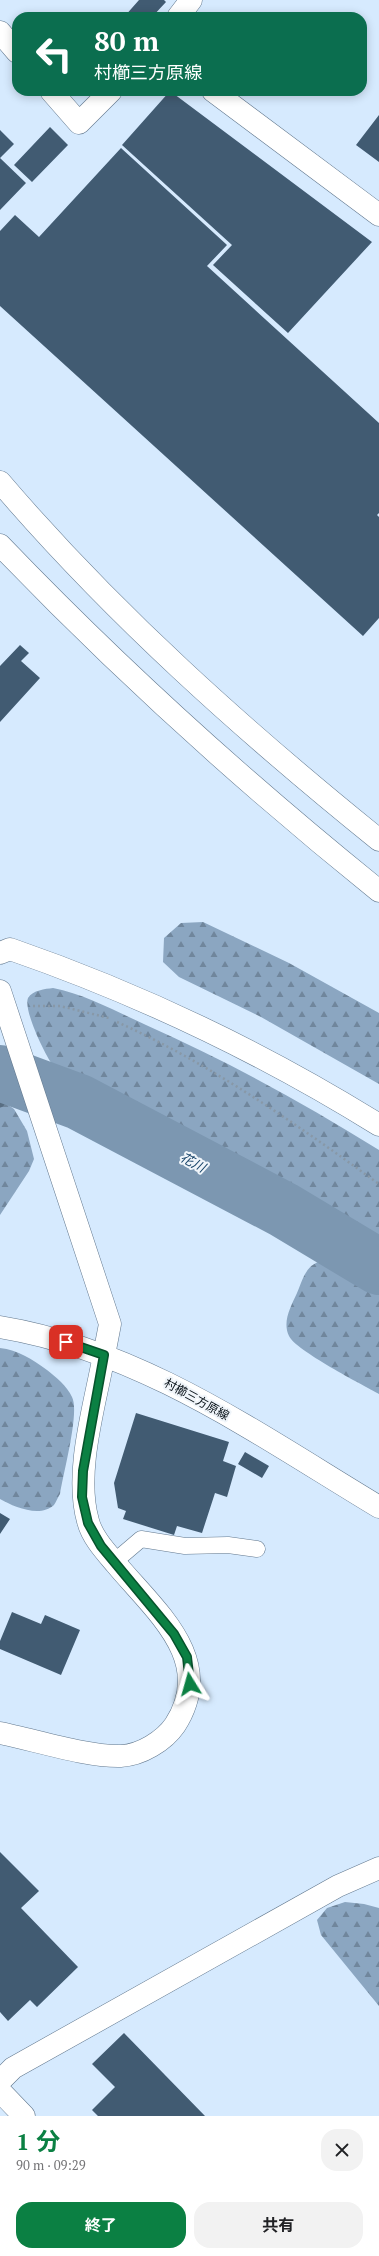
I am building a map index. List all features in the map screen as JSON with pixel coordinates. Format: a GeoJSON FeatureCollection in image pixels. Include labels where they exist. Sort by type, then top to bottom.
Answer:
{"type":"FeatureCollection","features":[{"type":"Feature","properties":{"kind":"street"},"geometry":{"type":"LineString","coordinates":[[182,12],[191,0]]}},
{"type":"Feature","properties":{"kind":"street"},"geometry":{"type":"LineString","coordinates":[[0,32],[12,46]]}},
{"type":"Feature","properties":{"kind":"street"},"geometry":{"type":"LineString","coordinates":[[56,96],[79,123],[107,96]]}},
{"type":"Feature","properties":{"kind":"street"},"geometry":{"type":"LineString","coordinates":[[220,96],[379,215]]}},
{"type":"Feature","properties":{"kind":"street"},"geometry":{"type":"LineString","coordinates":[[0,482],[81,572],[160,650],[242,725],[379,840]]}},
{"type":"Feature","properties":{"kind":"street"},"geometry":{"type":"LineString","coordinates":[[0,545],[133,679],[216,755],[301,828],[379,891]]}},
{"type":"Feature","properties":{"kind":"street"},"geometry":{"type":"LineString","coordinates":[[0,953],[10,949],[82,974],[192,1022],[298,1077],[379,1125]]}},
{"type":"Feature","properties":{"kind":"street"},"geometry":{"type":"LineString","coordinates":[[0,991],[110,1324],[83,1471],[82,1497],[88,1523],[101,1546],[174,1634],[187,1657],[190,1684],[185,1710],[170,1733],[148,1748],[122,1756],[96,1754],[0,1733]]}},
{"type":"Feature","properties":{"kind":"street","name":"村櫛三方原線"},"geometry":{"type":"LineString","coordinates":[[0,1327],[52,1338],[104,1355],[172,1384],[379,1507]]}},
{"type":"Feature","properties":{"kind":"street"},"geometry":{"type":"LineString","coordinates":[[0,2081],[20,2064],[338,1886],[379,1868]]}},
{"type":"Feature","properties":{"kind":"street"},"geometry":{"type":"LineString","coordinates":[[0,2091],[24,2116]]}},
{"type":"Feature","properties":{"kind":"lane"},"geometry":{"type":"LineString","coordinates":[[114,1562],[141,1539],[185,1546],[228,1545],[257,1549]]}},
{"type":"Feature","properties":{"kind":"path"},"geometry":{"type":"LineString","coordinates":[[29,1006],[60,1006],[108,1018],[179,1053],[248,1094],[316,1138],[379,1184]]}},
{"type":"Feature","properties":{"kind":"green space"},"geometry":{"type":"Polygon","coordinates":[[[203,922],[289,963],[379,1013],[379,1084],[261,1017],[179,977],[163,962],[164,938],[181,923],[203,922]]]}},
{"type":"Feature","properties":{"kind":"green space"},"geometry":{"type":"Polygon","coordinates":[[[53,988],[77,994],[101,1004],[206,1053],[294,1099],[379,1150],[379,1248],[292,1196],[69,1078],[57,1070],[50,1062],[41,1044],[32,1022],[27,1004],[28,998],[33,993],[39,990],[53,988]]]}},
{"type":"Feature","properties":{"kind":"green space"},"geometry":{"type":"Polygon","coordinates":[[[0,1099],[14,1109],[27,1131],[34,1159],[29,1171],[0,1215],[0,1099]]]}},
{"type":"Feature","properties":{"kind":"green space"},"geometry":{"type":"Polygon","coordinates":[[[327,1259],[342,1263],[379,1286],[379,1394],[303,1350],[294,1342],[287,1331],[286,1325],[288,1314],[304,1275],[310,1267],[327,1259]]]}},
{"type":"Feature","properties":{"kind":"green space"},"geometry":{"type":"Polygon","coordinates":[[[0,1348],[19,1353],[41,1366],[61,1382],[72,1397],[74,1405],[73,1429],[60,1494],[54,1505],[42,1511],[20,1508],[0,1499],[0,1348]]]}},
{"type":"Feature","properties":{"kind":"green space"},"geometry":{"type":"Polygon","coordinates":[[[345,1902],[364,1904],[379,1908],[379,2006],[321,1935],[317,1920],[327,1908],[345,1902]]]}},
{"type":"Feature","properties":{"kind":"building"},"geometry":{"type":"Polygon","coordinates":[[[139,0],[164,0],[166,2],[157,12],[128,12],[139,0]]]}},
{"type":"Feature","properties":{"kind":"building"},"geometry":{"type":"Polygon","coordinates":[[[166,96],[177,96],[372,242],[288,333],[213,265],[232,245],[122,145],[166,96]]]}},
{"type":"Feature","properties":{"kind":"building"},"geometry":{"type":"Polygon","coordinates":[[[379,115],[379,162],[356,145],[379,115]]]}},
{"type":"Feature","properties":{"kind":"building"},"geometry":{"type":"Polygon","coordinates":[[[50,127],[68,145],[32,182],[14,165],[50,127]]]}},
{"type":"Feature","properties":{"kind":"building"},"geometry":{"type":"Polygon","coordinates":[[[0,130],[14,144],[0,158],[0,130]]]}},
{"type":"Feature","properties":{"kind":"building"},"geometry":{"type":"Polygon","coordinates":[[[121,148],[227,245],[207,266],[379,423],[379,513],[377,515],[379,517],[379,618],[363,636],[0,306],[0,231],[15,215],[39,237],[121,148]]]}},
{"type":"Feature","properties":{"kind":"building"},"geometry":{"type":"Polygon","coordinates":[[[0,158],[26,183],[0,210],[0,158]]]}},
{"type":"Feature","properties":{"kind":"building"},"geometry":{"type":"Polygon","coordinates":[[[20,645],[29,653],[21,661],[40,678],[0,722],[0,666],[20,645]]]}},
{"type":"Feature","properties":{"kind":"building"},"geometry":{"type":"Polygon","coordinates":[[[136,1413],[229,1442],[223,1461],[236,1466],[227,1497],[215,1493],[202,1533],[177,1526],[174,1535],[123,1519],[126,1511],[118,1508],[114,1483],[136,1413]]]}},
{"type":"Feature","properties":{"kind":"building"},"geometry":{"type":"Polygon","coordinates":[[[245,1452],[269,1466],[262,1478],[238,1464],[245,1452]]]}},
{"type":"Feature","properties":{"kind":"building"},"geometry":{"type":"Polygon","coordinates":[[[0,1513],[10,1519],[0,1534],[0,1513]]]}},
{"type":"Feature","properties":{"kind":"building"},"geometry":{"type":"Polygon","coordinates":[[[12,1612],[41,1624],[45,1615],[80,1630],[61,1675],[0,1649],[0,1641],[12,1612]]]}},
{"type":"Feature","properties":{"kind":"building"},"geometry":{"type":"Polygon","coordinates":[[[0,1852],[39,1891],[21,1908],[78,1967],[37,2007],[30,2000],[8,2021],[0,2012],[0,1852]]]}},
{"type":"Feature","properties":{"kind":"building"},"geometry":{"type":"Polygon","coordinates":[[[124,2033],[205,2116],[98,2116],[92,2110],[115,2087],[92,2064],[124,2033]]]}},
{"type":"Feature","properties":{"kind":"waterway","name":"花川"},"geometry":{"type":"LineString","coordinates":[[0,1073],[79,1102],[284,1210],[379,1267]]}},
{"type":"Feature","properties":{"kind":"waterway"},"geometry":{"type":"LineString","coordinates":[[0,1103],[13,1079]]}},
{"type":"Feature","properties":{"kind":"route"},"geometry":{"type":"LineString","coordinates":[[66,1342],[104,1355],[83,1471],[82,1497],[88,1523],[101,1546],[174,1634],[187,1657],[190,1684]]}}]}
